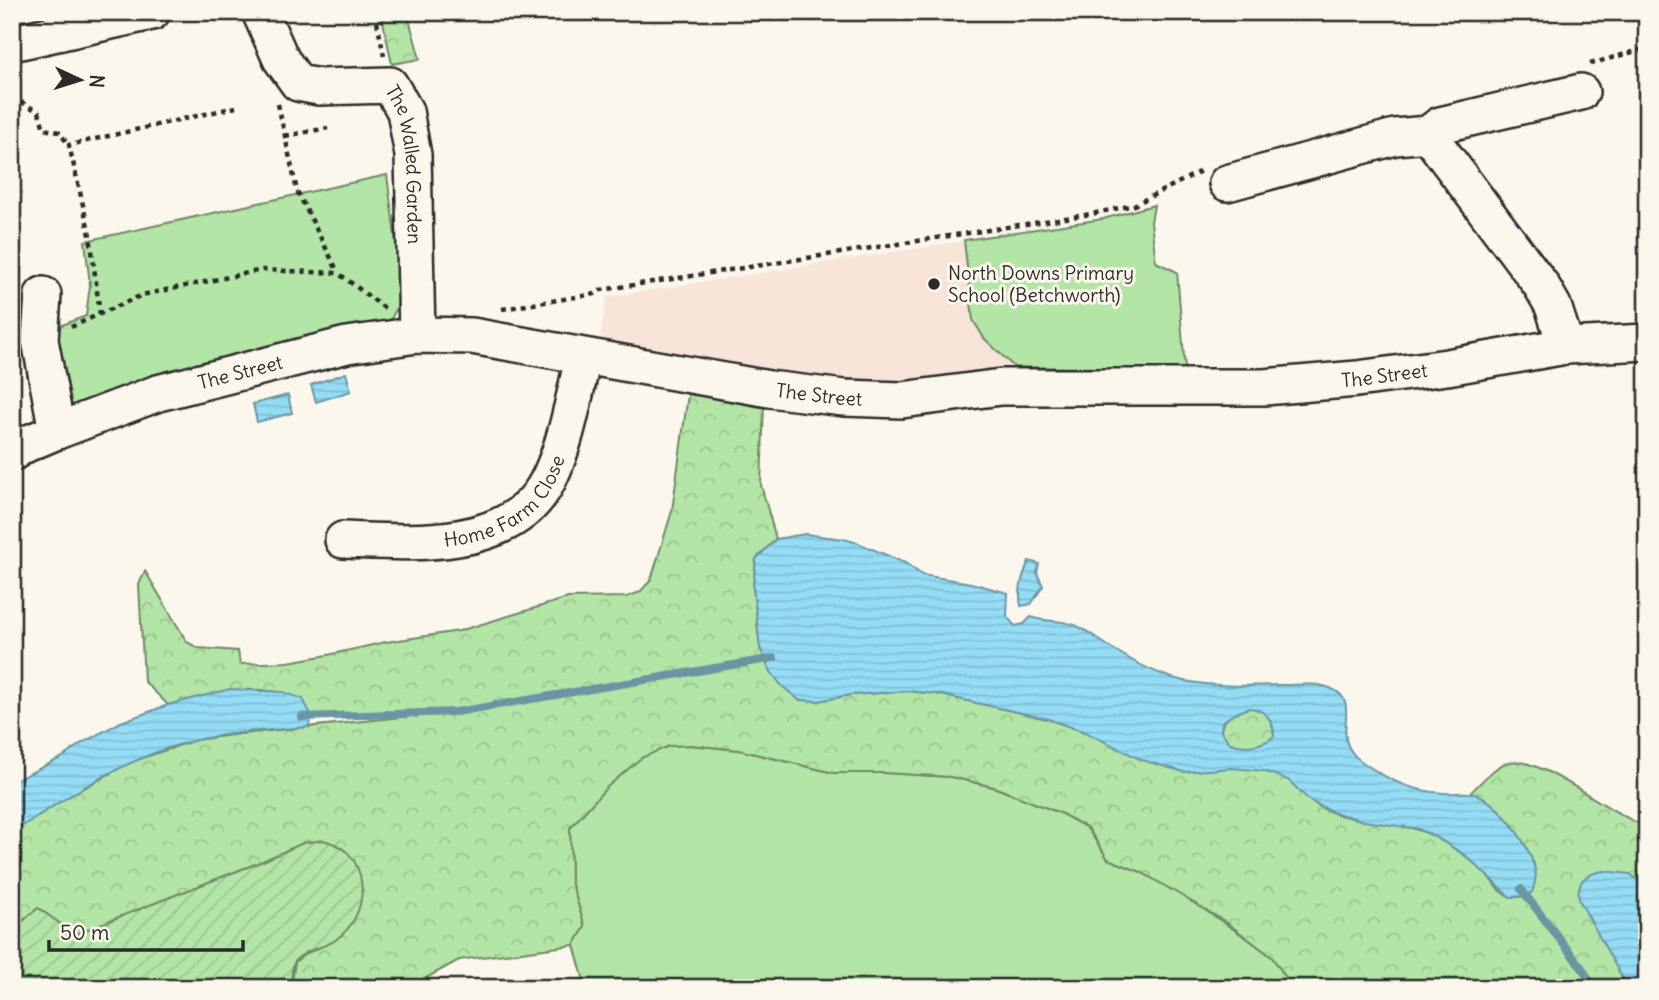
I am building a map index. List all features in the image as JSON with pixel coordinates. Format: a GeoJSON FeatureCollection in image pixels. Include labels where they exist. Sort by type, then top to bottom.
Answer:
{"type":"FeatureCollection","features":[{"type":"Feature","properties":{"kind":"street"},"geometry":{"type":"LineString","coordinates":[[12,43],[152,12]]}},
{"type":"Feature","properties":{"kind":"street"},"geometry":{"type":"LineString","coordinates":[[260,12],[281,59],[298,83]]}},
{"type":"Feature","properties":{"kind":"street"},"geometry":{"type":"LineString","coordinates":[[1215,177],[1395,137],[1428,134],[1440,125],[1581,79]]}},
{"type":"Feature","properties":{"kind":"street","name":"The Walled Garden"},"geometry":{"type":"LineString","coordinates":[[298,83],[319,87],[390,85],[405,111],[413,155],[417,335]]}},
{"type":"Feature","properties":{"kind":"street"},"geometry":{"type":"LineString","coordinates":[[1428,134],[1541,285],[1553,306],[1566,346]]}},
{"type":"Feature","properties":{"kind":"street"},"geometry":{"type":"LineString","coordinates":[[43,295],[40,340],[58,431]]}},
{"type":"Feature","properties":{"kind":"street","name":"The Street"},"geometry":{"type":"LineString","coordinates":[[16,445],[158,393],[347,345],[417,335],[472,336],[583,358],[769,389],[844,398],[902,400],[1001,387],[1277,386],[1447,367],[1566,346],[1647,342]]}},
{"type":"Feature","properties":{"kind":"street","name":"Home Farm Close"},"geometry":{"type":"LineString","coordinates":[[343,540],[420,542],[474,537],[517,516],[539,495],[559,453],[583,358]]}},
{"type":"Feature","properties":{"kind":"path"},"geometry":{"type":"LineString","coordinates":[[375,12],[390,85]]}},
{"type":"Feature","properties":{"kind":"path"},"geometry":{"type":"LineString","coordinates":[[1581,79],[1647,48]]}},
{"type":"Feature","properties":{"kind":"path"},"geometry":{"type":"LineString","coordinates":[[298,83],[291,97],[277,102],[297,191],[338,273],[417,335]]}},
{"type":"Feature","properties":{"kind":"path"},"geometry":{"type":"LineString","coordinates":[[12,97],[39,113],[44,129],[59,132],[69,145],[90,235],[100,315]]}},
{"type":"Feature","properties":{"kind":"path"},"geometry":{"type":"LineString","coordinates":[[69,145],[236,107]]}},
{"type":"Feature","properties":{"kind":"path"},"geometry":{"type":"LineString","coordinates":[[285,136],[328,128]]}},
{"type":"Feature","properties":{"kind":"path"},"geometry":{"type":"LineString","coordinates":[[498,310],[596,294],[601,290],[1091,214],[1134,205],[1192,174],[1215,177]]}},
{"type":"Feature","properties":{"kind":"path"},"geometry":{"type":"LineString","coordinates":[[40,340],[142,295],[262,270],[338,273]]}},
{"type":"Feature","properties":{"kind":"shaded area","name":"North Downs Primary School (Betchworth)"},"geometry":{"type":"Polygon","coordinates":[[[1154,205],[1151,222],[1156,262],[1177,272],[1185,369],[1014,367],[986,369],[919,382],[861,386],[599,345],[607,297],[1103,219],[1154,205]]]}},
{"type":"Feature","properties":{"kind":"green space"},"geometry":{"type":"Polygon","coordinates":[[[381,12],[407,12],[420,59],[392,64],[381,12]]]}},
{"type":"Feature","properties":{"kind":"green space"},"geometry":{"type":"Polygon","coordinates":[[[387,175],[397,251],[399,304],[387,326],[62,417],[49,330],[86,316],[90,285],[85,241],[387,175]]]}},
{"type":"Feature","properties":{"kind":"green space"},"geometry":{"type":"Polygon","coordinates":[[[1154,205],[1151,222],[1156,262],[1177,272],[1185,369],[1014,367],[984,338],[973,320],[964,240],[1103,219],[1154,205]]]}},
{"type":"Feature","properties":{"kind":"green space"},"geometry":{"type":"Polygon","coordinates":[[[688,394],[764,404],[761,485],[776,539],[756,559],[753,587],[760,648],[771,672],[818,701],[851,695],[908,691],[937,694],[1048,719],[1085,732],[1221,730],[1231,715],[1243,709],[1256,709],[1262,711],[1271,721],[1283,769],[1314,803],[1346,817],[1400,826],[1433,836],[1476,864],[1497,888],[1514,897],[1522,897],[1532,892],[1534,864],[1514,827],[1484,798],[1470,793],[1503,764],[1522,762],[1539,768],[1647,827],[1647,988],[1293,988],[1272,957],[1226,922],[1141,872],[1108,859],[1088,828],[1060,813],[994,787],[951,777],[834,773],[739,750],[691,745],[669,746],[641,758],[606,788],[570,828],[571,882],[585,927],[574,945],[459,960],[408,988],[291,988],[295,962],[305,954],[334,941],[303,843],[75,935],[38,908],[12,930],[12,833],[57,803],[131,762],[195,740],[440,713],[312,717],[302,699],[251,690],[219,693],[168,705],[144,681],[139,584],[145,571],[187,642],[198,648],[238,651],[240,664],[288,662],[386,642],[459,631],[568,598],[627,597],[640,592],[651,580],[672,511],[688,394]]]}},
{"type":"Feature","properties":{"kind":"green space"},"geometry":{"type":"Polygon","coordinates":[[[691,745],[739,750],[834,773],[951,777],[993,787],[1060,813],[1087,828],[1108,859],[1141,872],[1190,900],[1272,957],[1293,988],[586,988],[574,945],[585,926],[571,882],[570,829],[589,804],[627,767],[655,750],[691,745]]]}},
{"type":"Feature","properties":{"kind":"green space"},"geometry":{"type":"Polygon","coordinates":[[[323,840],[342,848],[351,856],[360,875],[362,894],[358,912],[342,935],[303,954],[295,961],[291,988],[12,988],[12,930],[38,908],[75,934],[303,843],[323,840]]]}},
{"type":"Feature","properties":{"kind":"water"},"geometry":{"type":"Polygon","coordinates":[[[346,373],[351,391],[316,402],[311,385],[346,373]]]}},
{"type":"Feature","properties":{"kind":"water"},"geometry":{"type":"Polygon","coordinates":[[[288,395],[292,413],[257,422],[253,404],[288,395]]]}},
{"type":"Feature","properties":{"kind":"water"},"geometry":{"type":"Polygon","coordinates":[[[805,534],[844,539],[905,563],[922,575],[971,583],[1008,593],[1007,617],[1015,626],[1024,624],[1031,617],[1071,624],[1139,664],[1175,679],[1244,686],[1306,684],[1332,689],[1341,695],[1345,703],[1347,742],[1351,752],[1361,761],[1380,774],[1410,787],[1432,792],[1475,794],[1503,814],[1531,857],[1535,872],[1532,892],[1526,896],[1510,897],[1465,855],[1434,836],[1418,829],[1364,821],[1333,812],[1310,801],[1288,780],[1264,771],[1232,768],[1184,772],[1142,760],[1085,732],[1048,719],[937,694],[908,691],[851,695],[818,701],[799,700],[782,686],[771,672],[760,648],[753,587],[756,559],[776,539],[805,534]],[[1248,708],[1222,722],[1221,731],[1230,743],[1253,745],[1274,736],[1267,716],[1248,708]]]}},
{"type":"Feature","properties":{"kind":"water"},"geometry":{"type":"Polygon","coordinates":[[[1029,561],[1039,564],[1037,573],[1043,586],[1031,604],[1021,606],[1021,583],[1029,561]]]}},
{"type":"Feature","properties":{"kind":"water"},"geometry":{"type":"Polygon","coordinates":[[[230,689],[283,692],[303,699],[312,717],[308,727],[225,735],[172,747],[101,778],[12,833],[14,781],[63,757],[80,744],[121,722],[168,705],[230,689]]]}},
{"type":"Feature","properties":{"kind":"water"},"geometry":{"type":"Polygon","coordinates":[[[1603,871],[1630,874],[1647,887],[1647,988],[1628,988],[1579,900],[1579,888],[1583,880],[1591,874],[1603,871]]]}},
{"type":"Feature","properties":{"kind":"waterway"},"geometry":{"type":"LineString","coordinates":[[302,717],[456,712],[774,658]]}},
{"type":"Feature","properties":{"kind":"waterway"},"geometry":{"type":"LineString","coordinates":[[1521,889],[1582,968],[1594,988]]}},
{"type":"Feature","properties":{"kind":"place","name":"North Downs Primary School (Betchworth)"},"geometry":{"type":"Point","coordinates":[934,284]}}]}
